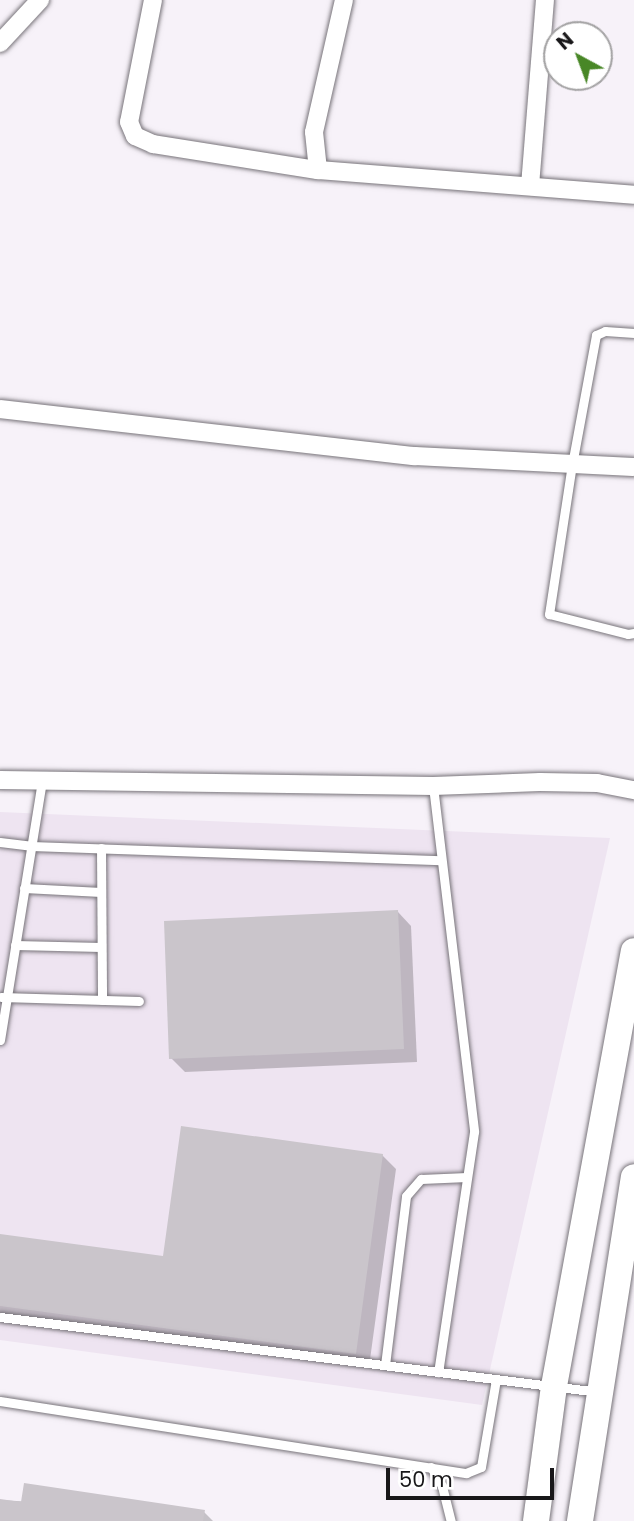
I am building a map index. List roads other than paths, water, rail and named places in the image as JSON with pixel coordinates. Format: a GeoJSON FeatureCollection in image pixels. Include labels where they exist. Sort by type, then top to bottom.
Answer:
{"type":"FeatureCollection","features":[{"type":"Feature","properties":{"kind":"main road"},"geometry":{"type":"LineString","coordinates":[[536,1521],[554,1386],[634,951]]}},
{"type":"Feature","properties":{"kind":"main road"},"geometry":{"type":"LineString","coordinates":[[580,1521],[634,1177]]}},
{"type":"Feature","properties":{"kind":"street"},"geometry":{"type":"LineString","coordinates":[[0,43],[40,0]]}},
{"type":"Feature","properties":{"kind":"street"},"geometry":{"type":"LineString","coordinates":[[153,0],[129,122],[135,136],[153,144],[318,170],[634,195]]}},
{"type":"Feature","properties":{"kind":"street"},"geometry":{"type":"LineString","coordinates":[[318,170],[314,132],[344,0]]}},
{"type":"Feature","properties":{"kind":"street"},"geometry":{"type":"LineString","coordinates":[[530,187],[545,0]]}},
{"type":"Feature","properties":{"kind":"street"},"geometry":{"type":"LineString","coordinates":[[0,408],[414,456],[634,467]]}},
{"type":"Feature","properties":{"kind":"street"},"geometry":{"type":"LineString","coordinates":[[0,780],[433,786],[574,783],[634,790]]}},
{"type":"Feature","properties":{"kind":"lane"},"geometry":{"type":"LineString","coordinates":[[634,333],[605,331],[596,335],[572,464],[549,614],[628,634],[634,633]]}},
{"type":"Feature","properties":{"kind":"lane"},"geometry":{"type":"LineString","coordinates":[[0,1040],[3,997],[15,945],[42,780]]}},
{"type":"Feature","properties":{"kind":"lane"},"geometry":{"type":"LineString","coordinates":[[433,786],[474,1132],[438,1372]]}},
{"type":"Feature","properties":{"kind":"lane"},"geometry":{"type":"LineString","coordinates":[[0,842],[31,846],[441,860]]}},
{"type":"Feature","properties":{"kind":"lane"},"geometry":{"type":"LineString","coordinates":[[101,848],[102,1000]]}},
{"type":"Feature","properties":{"kind":"lane"},"geometry":{"type":"LineString","coordinates":[[24,888],[101,892]]}},
{"type":"Feature","properties":{"kind":"lane"},"geometry":{"type":"LineString","coordinates":[[15,945],[101,947]]}},
{"type":"Feature","properties":{"kind":"lane"},"geometry":{"type":"LineString","coordinates":[[3,997],[139,1001]]}},
{"type":"Feature","properties":{"kind":"lane"},"geometry":{"type":"LineString","coordinates":[[385,1365],[407,1196],[421,1179],[467,1177]]}},
{"type":"Feature","properties":{"kind":"lane"},"geometry":{"type":"LineString","coordinates":[[0,1317],[600,1392]]}},
{"type":"Feature","properties":{"kind":"lane"},"geometry":{"type":"LineString","coordinates":[[0,1401],[466,1473],[481,1467],[496,1379]]}},
{"type":"Feature","properties":{"kind":"lane"},"geometry":{"type":"LineString","coordinates":[[431,1467],[442,1486],[451,1521]]}}]}
